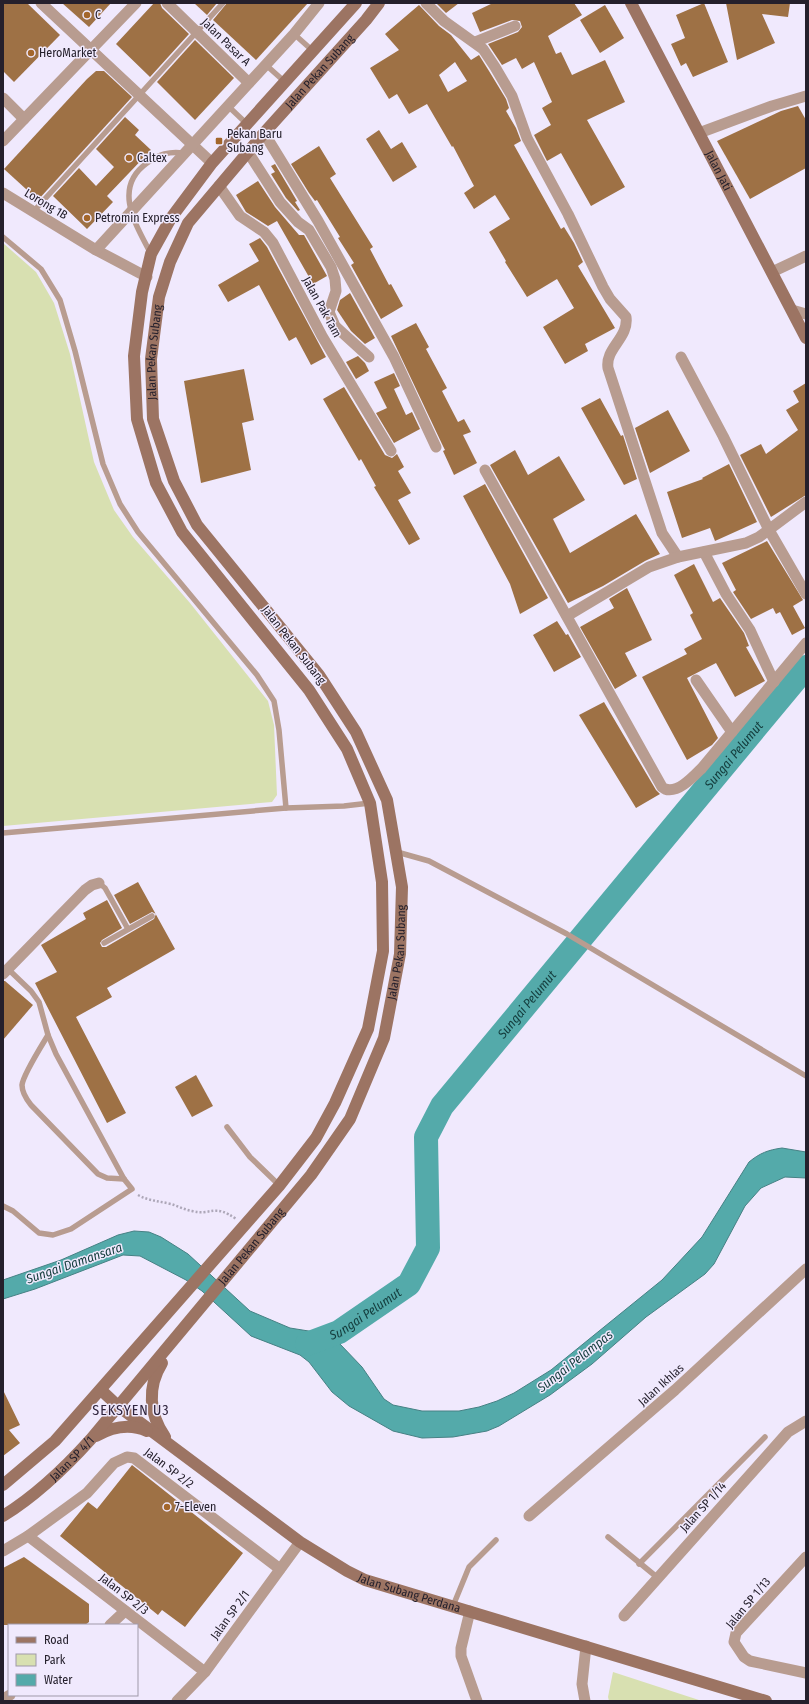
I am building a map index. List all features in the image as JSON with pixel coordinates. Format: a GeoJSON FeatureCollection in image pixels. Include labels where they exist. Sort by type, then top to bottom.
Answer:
{"type":"FeatureCollection","features":[{"type":"Feature","properties":{"kind":"main road","name":"Jalan Pekan Subang"},"geometry":{"type":"LineString","coordinates":[[175,1304],[279,1186],[316,1138],[335,1103],[368,1029],[383,951],[382,882],[370,803],[347,749],[309,690],[182,532],[156,483],[137,419],[134,356],[142,292],[147,277],[151,254],[171,218],[212,163],[356,3]]}},
{"type":"Feature","properties":{"kind":"main road","name":"Jalan Pekan Subang"},"geometry":{"type":"LineString","coordinates":[[194,1317],[311,1175],[350,1119],[384,1038],[400,954],[402,887],[388,800],[356,732],[319,675],[197,525],[174,481],[153,419],[151,359],[159,297],[170,262],[188,223],[264,133],[366,20],[379,3]]}},
{"type":"Feature","properties":{"kind":"main road","name":"Jalan Jati"},"geometry":{"type":"LineString","coordinates":[[631,3],[806,338]]}},
{"type":"Feature","properties":{"kind":"main road","name":"Jalan SP 4/1"},"geometry":{"type":"LineString","coordinates":[[3,1485],[55,1441],[175,1304]]}},
{"type":"Feature","properties":{"kind":"main road","name":"Jalan SP 4/1"},"geometry":{"type":"LineString","coordinates":[[3,1516],[26,1502],[61,1472],[91,1439],[194,1317]]}},
{"type":"Feature","properties":{"kind":"main road"},"geometry":{"type":"LineString","coordinates":[[169,1443],[158,1428],[153,1412],[151,1393],[154,1375],[184,1328]]}},
{"type":"Feature","properties":{"kind":"main road","name":"Jalan Subang Perdana"},"geometry":{"type":"LineString","coordinates":[[100,1390],[118,1406],[300,1542],[364,1580],[766,1701]]}},
{"type":"Feature","properties":{"kind":"main road"},"geometry":{"type":"LineString","coordinates":[[91,1439],[105,1431],[132,1426],[169,1443]]}},
{"type":"Feature","properties":{"kind":"street"},"geometry":{"type":"LineString","coordinates":[[41,3],[139,95],[189,149],[212,163]]}},
{"type":"Feature","properties":{"kind":"street"},"geometry":{"type":"LineString","coordinates":[[3,141],[136,3]]}},
{"type":"Feature","properties":{"kind":"street","name":"Jalan Pasar A"},"geometry":{"type":"LineString","coordinates":[[167,3],[249,83]]}},
{"type":"Feature","properties":{"kind":"street"},"geometry":{"type":"LineString","coordinates":[[96,250],[294,34],[319,3]]}},
{"type":"Feature","properties":{"kind":"street"},"geometry":{"type":"LineString","coordinates":[[426,3],[444,21],[483,49],[512,96],[527,138],[568,214],[602,287],[626,317],[626,330],[609,355],[608,368],[662,533],[678,557]]}},
{"type":"Feature","properties":{"kind":"street"},"geometry":{"type":"LineString","coordinates":[[475,42],[515,26]]}},
{"type":"Feature","properties":{"kind":"street"},"geometry":{"type":"LineString","coordinates":[[699,133],[772,106],[806,96]]}},
{"type":"Feature","properties":{"kind":"street"},"geometry":{"type":"LineString","coordinates":[[3,98],[24,119]]}},
{"type":"Feature","properties":{"kind":"street"},"geometry":{"type":"LineString","coordinates":[[264,133],[318,221],[394,357],[436,447]]}},
{"type":"Feature","properties":{"kind":"street"},"geometry":{"type":"LineString","coordinates":[[248,152],[280,202],[298,222],[310,230],[331,267],[335,279],[336,291],[329,312],[335,326],[370,357]]}},
{"type":"Feature","properties":{"kind":"street","name":"Jalan Pak Tam"},"geometry":{"type":"LineString","coordinates":[[219,186],[240,216],[264,232],[273,243],[322,336],[391,451]]}},
{"type":"Feature","properties":{"kind":"street","name":"Lorong 1B"},"geometry":{"type":"LineString","coordinates":[[3,193],[96,250],[147,277]]}},
{"type":"Feature","properties":{"kind":"street"},"geometry":{"type":"LineString","coordinates":[[772,272],[806,256]]}},
{"type":"Feature","properties":{"kind":"street"},"geometry":{"type":"LineString","coordinates":[[792,310],[806,314]]}},
{"type":"Feature","properties":{"kind":"street"},"geometry":{"type":"LineString","coordinates":[[681,357],[723,436],[769,530],[806,594]]}},
{"type":"Feature","properties":{"kind":"street"},"geometry":{"type":"LineString","coordinates":[[485,470],[598,670],[615,705],[665,790],[675,789],[686,783],[702,768],[806,643]]}},
{"type":"Feature","properties":{"kind":"street"},"geometry":{"type":"LineString","coordinates":[[567,616],[649,567],[678,557],[746,544],[769,530],[806,502]]}},
{"type":"Feature","properties":{"kind":"street"},"geometry":{"type":"LineString","coordinates":[[704,552],[726,594],[750,630],[774,682]]}},
{"type":"Feature","properties":{"kind":"street"},"geometry":{"type":"LineString","coordinates":[[696,680],[732,732]]}},
{"type":"Feature","properties":{"kind":"street"},"geometry":{"type":"LineString","coordinates":[[5,971],[85,890],[99,883]]}},
{"type":"Feature","properties":{"kind":"street","name":"Jalan Ikhlas"},"geometry":{"type":"LineString","coordinates":[[529,1516],[675,1390],[806,1269]]}},
{"type":"Feature","properties":{"kind":"street","name":"Jalan SP 1/14"},"geometry":{"type":"LineString","coordinates":[[624,1616],[788,1432],[806,1421]]}},
{"type":"Feature","properties":{"kind":"street","name":"Jalan SP 2/2"},"geometry":{"type":"LineString","coordinates":[[3,1551],[28,1536],[87,1493],[114,1463],[127,1457],[134,1458],[280,1569]]}},
{"type":"Feature","properties":{"kind":"street","name":"Jalan SP 2/3"},"geometry":{"type":"LineString","coordinates":[[28,1536],[205,1672]]}},
{"type":"Feature","properties":{"kind":"street","name":"Jalan SP 2/1"},"geometry":{"type":"LineString","coordinates":[[177,1701],[205,1672],[300,1542]]}},
{"type":"Feature","properties":{"kind":"street","name":"Jalan SP 1/13"},"geometry":{"type":"LineString","coordinates":[[806,1557],[736,1633],[734,1642],[744,1657],[750,1660],[806,1673]]}},
{"type":"Feature","properties":{"kind":"street"},"geometry":{"type":"LineString","coordinates":[[111,1624],[125,1611]]}},
{"type":"Feature","properties":{"kind":"street"},"geometry":{"type":"LineString","coordinates":[[470,1611],[461,1656],[477,1701]]}},
{"type":"Feature","properties":{"kind":"street"},"geometry":{"type":"LineString","coordinates":[[585,1701],[582,1684],[586,1646]]}},
{"type":"Feature","properties":{"kind":"lane"},"geometry":{"type":"LineString","coordinates":[[33,212],[223,3]]}},
{"type":"Feature","properties":{"kind":"lane"},"geometry":{"type":"LineString","coordinates":[[294,34],[313,51]]}},
{"type":"Feature","properties":{"kind":"lane"},"geometry":{"type":"LineString","coordinates":[[266,65],[285,82]]}},
{"type":"Feature","properties":{"kind":"lane"},"geometry":{"type":"LineString","coordinates":[[228,106],[247,124]]}},
{"type":"Feature","properties":{"kind":"lane"},"geometry":{"type":"LineString","coordinates":[[151,254],[130,213],[130,187],[137,170],[158,155],[189,149]]}},
{"type":"Feature","properties":{"kind":"lane"},"geometry":{"type":"LineString","coordinates":[[3,237],[41,269],[60,300],[75,351],[103,464],[120,504],[138,532],[257,675],[274,702],[279,730],[286,808]]}},
{"type":"Feature","properties":{"kind":"lane"},"geometry":{"type":"LineString","coordinates":[[3,833],[286,808],[344,806],[370,803]]}},
{"type":"Feature","properties":{"kind":"lane"},"geometry":{"type":"LineString","coordinates":[[397,852],[429,861],[567,934],[806,1076]]}},
{"type":"Feature","properties":{"kind":"lane"},"geometry":{"type":"LineString","coordinates":[[99,883],[105,888],[128,929]]}},
{"type":"Feature","properties":{"kind":"lane"},"geometry":{"type":"LineString","coordinates":[[104,943],[152,916]]}},
{"type":"Feature","properties":{"kind":"lane"},"geometry":{"type":"LineString","coordinates":[[3,1206],[17,1214],[39,1233],[48,1235],[58,1234],[71,1228],[132,1189],[124,1179],[56,1054],[48,1035],[39,1002],[31,990],[5,971]]}},
{"type":"Feature","properties":{"kind":"lane"},"geometry":{"type":"LineString","coordinates":[[48,1035],[22,1085],[26,1098],[98,1174],[107,1178],[124,1179]]}},
{"type":"Feature","properties":{"kind":"lane"},"geometry":{"type":"LineString","coordinates":[[227,1127],[250,1157],[279,1186]]}},
{"type":"Feature","properties":{"kind":"lane"},"geometry":{"type":"LineString","coordinates":[[639,1564],[765,1437]]}},
{"type":"Feature","properties":{"kind":"lane"},"geometry":{"type":"LineString","coordinates":[[608,1537],[639,1564],[658,1578]]}},
{"type":"Feature","properties":{"kind":"lane"},"geometry":{"type":"LineString","coordinates":[[453,1606],[469,1566],[496,1540]]}},
{"type":"Feature","properties":{"kind":"path"},"geometry":{"type":"LineString","coordinates":[[132,1189],[136,1194],[150,1201],[170,1204],[193,1212],[213,1210],[226,1212],[244,1226]]}},
{"type":"Feature","properties":{"kind":"green space"},"geometry":{"type":"Polygon","coordinates":[[[3,243],[36,272],[54,303],[70,354],[94,462],[114,510],[133,537],[190,603],[268,701],[274,725],[277,795],[272,802],[3,826],[3,243]]]}},
{"type":"Feature","properties":{"kind":"green space"},"geometry":{"type":"Polygon","coordinates":[[[613,1672],[702,1701],[609,1701],[608,1697],[613,1672]]]}},
{"type":"Feature","properties":{"kind":"water"},"geometry":{"type":"Polygon","coordinates":[[[782,1148],[806,1152],[806,1178],[785,1177],[761,1188],[745,1206],[714,1264],[705,1274],[646,1317],[592,1364],[550,1395],[499,1426],[487,1431],[453,1437],[422,1438],[393,1431],[349,1406],[332,1392],[309,1362],[300,1355],[251,1336],[202,1291],[186,1280],[140,1256],[123,1255],[35,1289],[3,1299],[3,1280],[61,1260],[118,1235],[134,1231],[149,1232],[161,1237],[188,1254],[250,1311],[290,1328],[321,1333],[340,1344],[362,1367],[384,1399],[393,1405],[422,1411],[459,1411],[479,1407],[497,1401],[514,1393],[551,1370],[662,1280],[702,1237],[749,1162],[764,1152],[782,1148]]]}},
{"type":"Feature","properties":{"kind":"building"},"geometry":{"type":"Polygon","coordinates":[[[3,3],[27,3],[60,35],[14,82],[3,71],[3,3]]]}},
{"type":"Feature","properties":{"kind":"building","name":"C"},"geometry":{"type":"Polygon","coordinates":[[[62,3],[111,3],[89,27],[62,3]]]}},
{"type":"Feature","properties":{"kind":"building"},"geometry":{"type":"Polygon","coordinates":[[[154,3],[160,3],[162,8],[189,34],[150,77],[116,44],[154,3]]]}},
{"type":"Feature","properties":{"kind":"building"},"geometry":{"type":"Polygon","coordinates":[[[194,3],[217,3],[207,15],[194,3]]]}},
{"type":"Feature","properties":{"kind":"building"},"geometry":{"type":"Polygon","coordinates":[[[227,3],[308,3],[256,60],[213,20],[227,3]]]}},
{"type":"Feature","properties":{"kind":"building"},"geometry":{"type":"Polygon","coordinates":[[[436,3],[459,3],[446,13],[436,3]]]}},
{"type":"Feature","properties":{"kind":"building"},"geometry":{"type":"Polygon","coordinates":[[[493,3],[574,3],[582,15],[548,36],[556,54],[561,52],[572,75],[605,60],[625,102],[587,120],[625,187],[591,206],[561,153],[547,161],[534,135],[551,125],[542,108],[552,102],[534,62],[522,69],[516,58],[502,65],[488,44],[518,32],[522,27],[520,21],[512,20],[480,32],[472,13],[493,3]]]}},
{"type":"Feature","properties":{"kind":"building"},"geometry":{"type":"Polygon","coordinates":[[[704,3],[728,62],[693,77],[686,63],[681,66],[671,44],[685,38],[676,15],[704,3]]]}},
{"type":"Feature","properties":{"kind":"building"},"geometry":{"type":"Polygon","coordinates":[[[726,3],[790,3],[788,17],[762,14],[775,43],[737,60],[726,3]]]}},
{"type":"Feature","properties":{"kind":"building"},"geometry":{"type":"Polygon","coordinates":[[[419,5],[439,26],[451,35],[471,60],[479,55],[506,99],[509,108],[506,111],[516,128],[521,141],[514,145],[561,229],[564,227],[574,243],[583,262],[578,266],[615,328],[585,344],[588,351],[565,364],[543,327],[574,308],[557,279],[527,297],[505,262],[506,261],[489,232],[510,219],[495,195],[474,209],[464,193],[474,186],[453,146],[452,147],[427,104],[409,114],[397,94],[389,99],[370,68],[399,50],[385,34],[419,5]],[[455,62],[439,75],[448,92],[467,81],[455,62]]]}},
{"type":"Feature","properties":{"kind":"building"},"geometry":{"type":"Polygon","coordinates":[[[605,5],[624,38],[600,53],[580,20],[605,5]]]}},
{"type":"Feature","properties":{"kind":"building"},"geometry":{"type":"Polygon","coordinates":[[[195,40],[234,78],[195,120],[157,82],[195,40]]]}},
{"type":"Feature","properties":{"kind":"building"},"geometry":{"type":"Polygon","coordinates":[[[96,71],[104,71],[132,97],[38,200],[4,169],[96,71]]]}},
{"type":"Feature","properties":{"kind":"building"},"geometry":{"type":"Polygon","coordinates":[[[798,106],[806,120],[806,168],[750,199],[717,141],[781,111],[798,106]]]}},
{"type":"Feature","properties":{"kind":"building"},"geometry":{"type":"Polygon","coordinates":[[[125,117],[139,130],[135,135],[151,150],[107,196],[113,202],[87,229],[53,196],[79,168],[96,186],[114,167],[96,149],[125,117]]]}},
{"type":"Feature","properties":{"kind":"building"},"geometry":{"type":"Polygon","coordinates":[[[379,130],[391,149],[402,142],[417,167],[393,182],[366,139],[379,130]]]}},
{"type":"Feature","properties":{"kind":"building"},"geometry":{"type":"Polygon","coordinates":[[[319,146],[336,174],[330,178],[373,247],[370,249],[389,285],[391,284],[403,306],[381,319],[351,265],[354,263],[338,238],[340,237],[317,200],[315,201],[309,193],[291,164],[319,146]]]}},
{"type":"Feature","properties":{"kind":"building"},"geometry":{"type":"Polygon","coordinates":[[[275,164],[297,201],[295,202],[300,210],[298,211],[286,198],[271,174],[275,172],[271,166],[275,164]]]}},
{"type":"Feature","properties":{"kind":"building"},"geometry":{"type":"Polygon","coordinates":[[[258,181],[275,207],[299,235],[304,235],[327,276],[313,284],[277,221],[268,226],[246,212],[236,195],[258,181]]]}},
{"type":"Feature","properties":{"kind":"building"},"geometry":{"type":"Polygon","coordinates":[[[260,238],[267,247],[326,357],[311,365],[296,337],[289,341],[259,285],[228,302],[218,285],[259,261],[249,244],[260,238]]]}},
{"type":"Feature","properties":{"kind":"building"},"geometry":{"type":"Polygon","coordinates":[[[350,293],[375,338],[365,344],[351,331],[337,310],[340,300],[350,293]]]}},
{"type":"Feature","properties":{"kind":"building"},"geometry":{"type":"Polygon","coordinates":[[[416,323],[429,347],[426,349],[447,388],[442,391],[458,422],[464,419],[471,432],[463,435],[477,463],[454,475],[443,451],[445,450],[391,336],[416,323]]]}},
{"type":"Feature","properties":{"kind":"building"},"geometry":{"type":"Polygon","coordinates":[[[358,356],[365,363],[369,371],[356,379],[346,362],[358,356]]]}},
{"type":"Feature","properties":{"kind":"building"},"geometry":{"type":"Polygon","coordinates":[[[244,369],[254,420],[242,423],[251,470],[201,483],[184,381],[244,369]]]}},
{"type":"Feature","properties":{"kind":"building"},"geometry":{"type":"Polygon","coordinates":[[[394,373],[400,386],[394,389],[406,415],[412,412],[420,429],[394,443],[376,413],[387,408],[374,382],[394,373]]]}},
{"type":"Feature","properties":{"kind":"building"},"geometry":{"type":"Polygon","coordinates":[[[806,383],[806,495],[771,517],[740,455],[761,444],[766,454],[798,430],[786,410],[799,402],[793,391],[806,383]]]}},
{"type":"Feature","properties":{"kind":"building"},"geometry":{"type":"Polygon","coordinates":[[[344,387],[385,455],[392,458],[397,454],[404,467],[398,471],[411,493],[398,500],[420,539],[409,545],[374,487],[376,486],[361,459],[359,461],[323,399],[344,387]]]}},
{"type":"Feature","properties":{"kind":"building"},"geometry":{"type":"Polygon","coordinates":[[[600,398],[621,436],[623,435],[637,479],[624,485],[581,408],[600,398]]]}},
{"type":"Feature","properties":{"kind":"building"},"geometry":{"type":"Polygon","coordinates":[[[668,410],[690,451],[650,473],[635,428],[668,410]]]}},
{"type":"Feature","properties":{"kind":"building"},"geometry":{"type":"Polygon","coordinates":[[[515,450],[528,475],[559,456],[585,500],[553,519],[570,553],[636,514],[660,554],[645,561],[603,586],[568,603],[490,465],[515,450]]]}},
{"type":"Feature","properties":{"kind":"building"},"geometry":{"type":"Polygon","coordinates":[[[729,464],[757,522],[715,541],[710,528],[682,538],[667,492],[703,479],[702,478],[729,464]]]}},
{"type":"Feature","properties":{"kind":"building"},"geometry":{"type":"Polygon","coordinates":[[[485,484],[548,598],[520,614],[510,584],[463,496],[485,484]]]}},
{"type":"Feature","properties":{"kind":"building"},"geometry":{"type":"Polygon","coordinates":[[[767,541],[803,600],[793,606],[805,628],[792,635],[780,612],[776,614],[773,608],[751,619],[733,592],[736,590],[722,563],[767,541]]]}},
{"type":"Feature","properties":{"kind":"building"},"geometry":{"type":"Polygon","coordinates":[[[694,564],[713,602],[720,598],[744,633],[749,646],[746,647],[765,681],[735,697],[716,663],[687,678],[718,738],[712,745],[687,760],[642,677],[687,654],[684,649],[702,639],[690,615],[693,613],[674,575],[694,564]]]}},
{"type":"Feature","properties":{"kind":"building"},"geometry":{"type":"Polygon","coordinates":[[[627,588],[652,640],[625,653],[637,676],[615,689],[580,627],[614,608],[609,599],[627,588]]]}},
{"type":"Feature","properties":{"kind":"building"},"geometry":{"type":"Polygon","coordinates":[[[557,621],[566,635],[568,634],[581,657],[554,672],[533,635],[557,621]]]}},
{"type":"Feature","properties":{"kind":"building"},"geometry":{"type":"Polygon","coordinates":[[[604,702],[656,790],[660,794],[636,808],[579,715],[604,702]]]}},
{"type":"Feature","properties":{"kind":"building"},"geometry":{"type":"Polygon","coordinates":[[[138,882],[156,914],[152,912],[130,924],[114,895],[138,882]]]}},
{"type":"Feature","properties":{"kind":"building"},"geometry":{"type":"Polygon","coordinates":[[[107,900],[122,928],[102,940],[100,943],[102,947],[106,947],[154,919],[156,914],[175,949],[107,988],[112,997],[76,1017],[126,1113],[107,1123],[35,983],[57,972],[41,945],[86,919],[83,913],[107,900]]]}},
{"type":"Feature","properties":{"kind":"building"},"geometry":{"type":"Polygon","coordinates":[[[3,981],[5,981],[33,1005],[3,1040],[3,981]]]}},
{"type":"Feature","properties":{"kind":"building"},"geometry":{"type":"Polygon","coordinates":[[[196,1075],[213,1106],[192,1117],[175,1087],[196,1075]]]}},
{"type":"Feature","properties":{"kind":"building"},"geometry":{"type":"Polygon","coordinates":[[[3,1390],[20,1425],[9,1430],[20,1443],[3,1456],[3,1390]]]}},
{"type":"Feature","properties":{"kind":"building"},"geometry":{"type":"Polygon","coordinates":[[[132,1465],[243,1553],[185,1627],[162,1610],[158,1615],[60,1536],[88,1502],[97,1509],[132,1465]]]}},
{"type":"Feature","properties":{"kind":"building"},"geometry":{"type":"Polygon","coordinates":[[[24,1557],[89,1604],[89,1622],[86,1624],[3,1625],[3,1568],[24,1557]]]}},
{"type":"Feature","properties":{"kind":"waterway","name":"Sungai Pelumut"},"geometry":{"type":"LineString","coordinates":[[307,1344],[339,1332],[409,1284],[428,1248],[426,1137],[442,1106],[806,667]]}},
{"type":"Feature","properties":{"kind":"place","name":"C"},"geometry":{"type":"Point","coordinates":[87,15]}},
{"type":"Feature","properties":{"kind":"place","name":"HeroMarket"},"geometry":{"type":"Point","coordinates":[31,53]}},
{"type":"Feature","properties":{"kind":"place","name":"Pekan Baru Subang"},"geometry":{"type":"Point","coordinates":[219,141]}},
{"type":"Feature","properties":{"kind":"place","name":"Caltex"},"geometry":{"type":"Point","coordinates":[129,158]}},
{"type":"Feature","properties":{"kind":"place","name":"Petromin Express"},"geometry":{"type":"Point","coordinates":[87,218]}},
{"type":"Feature","properties":{"kind":"place","name":"7-Eleven"},"geometry":{"type":"Point","coordinates":[167,1507]}},
{"type":"Feature","properties":{"kind":"district","name":"SEKSYEN U3"},"geometry":{"type":"Point","coordinates":[131,1410]}},
{"type":"Feature","properties":{"kind":"water label","name":"Sungai Damansara"},"geometry":{"type":"Point","coordinates":[74,1263]}},
{"type":"Feature","properties":{"kind":"water label","name":"Sungai Pelampas"},"geometry":{"type":"Point","coordinates":[575,1361]}}]}
